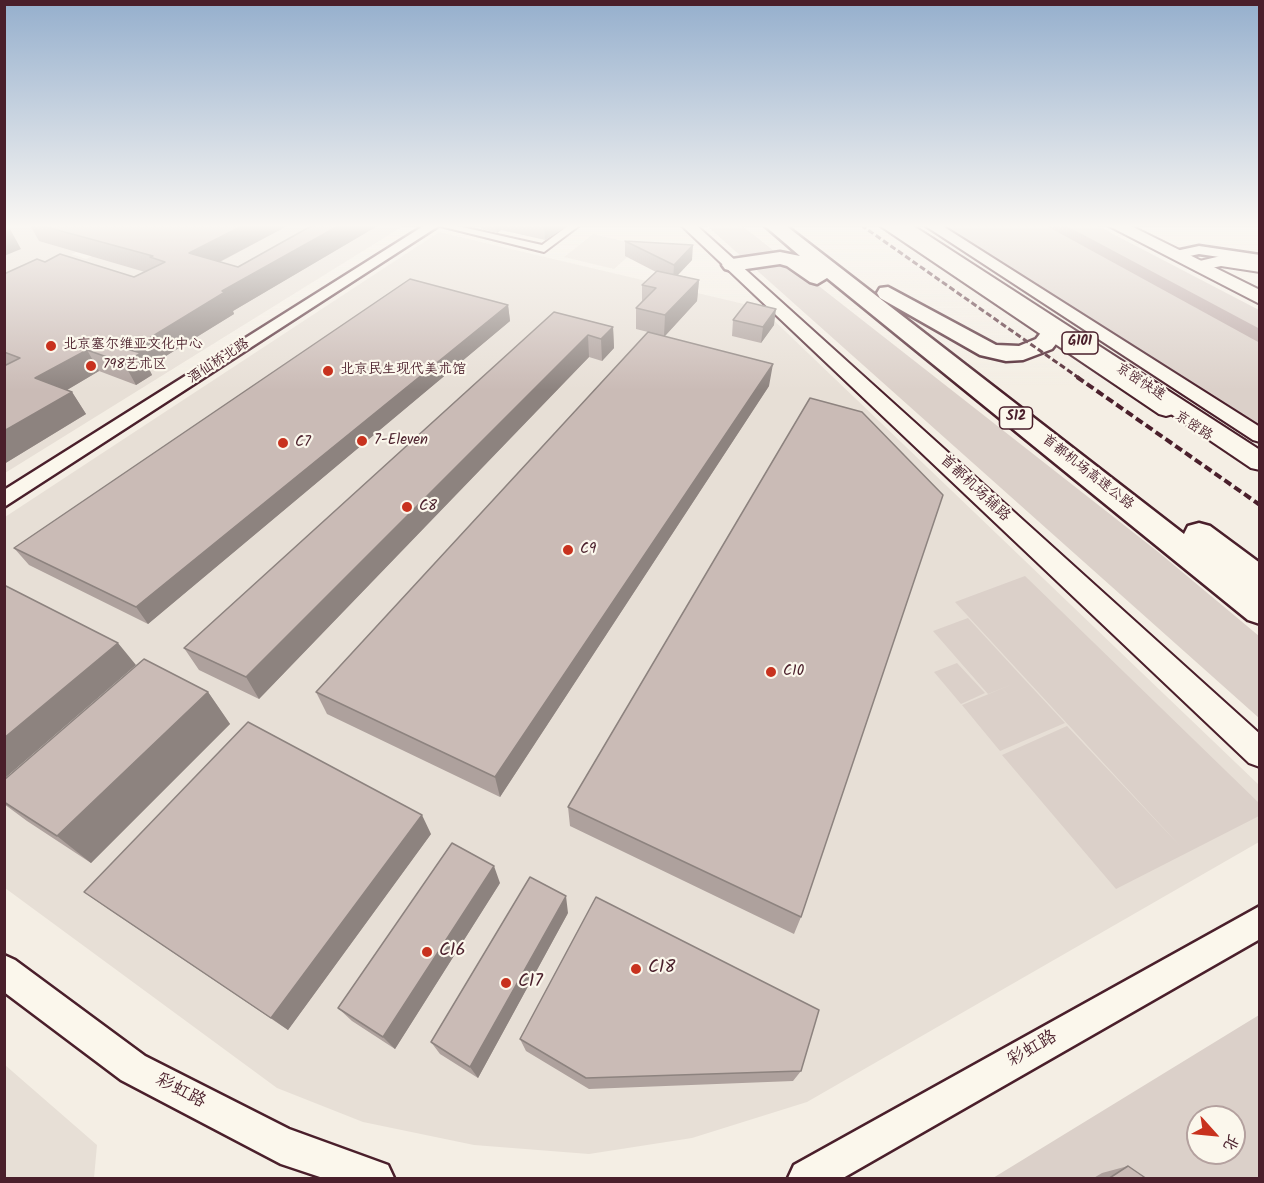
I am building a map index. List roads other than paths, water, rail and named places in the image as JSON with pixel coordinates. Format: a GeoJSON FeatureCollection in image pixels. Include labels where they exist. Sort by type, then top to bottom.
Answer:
{"type":"FeatureCollection","features":[{"type":"Feature","properties":{"kind":"highway"},"geometry":{"type":"LineString","coordinates":[[818,280],[950,386],[1014,430],[1069,459]]}},
{"type":"Feature","properties":{"kind":"highway","name":"首都机场高速公路"},"geometry":{"type":"LineString","coordinates":[[843,280],[1260,611]]}},
{"type":"Feature","properties":{"kind":"highway","name":"首都机场高速公路"},"geometry":{"type":"LineString","coordinates":[[865,280],[1260,580]]}},
{"type":"Feature","properties":{"kind":"highway"},"geometry":{"type":"LineString","coordinates":[[866,280],[941,326],[988,350],[1006,354],[1023,353],[1044,344],[1051,335]]}},
{"type":"Feature","properties":{"kind":"highway","name":"京密快速"},"geometry":{"type":"LineString","coordinates":[[984,280],[1260,462]]}},
{"type":"Feature","properties":{"kind":"highway","name":"京密快速"},"geometry":{"type":"LineString","coordinates":[[1006,280],[1260,442]]}},
{"type":"Feature","properties":{"kind":"main road","name":"首都机场辅路"},"geometry":{"type":"LineString","coordinates":[[748,280],[1260,754]]}},
{"type":"Feature","properties":{"kind":"main road","name":"京密路"},"geometry":{"type":"LineString","coordinates":[[969,280],[1260,470]]}},
{"type":"Feature","properties":{"kind":"main road","name":"京密路"},"geometry":{"type":"LineString","coordinates":[[1017,280],[1260,436]]}},
{"type":"Feature","properties":{"kind":"main road"},"geometry":{"type":"LineString","coordinates":[[1232,280],[1260,298]]}},
{"type":"Feature","properties":{"kind":"street","name":"酒仙桥北路"},"geometry":{"type":"LineString","coordinates":[[4,488],[335,280]]}},
{"type":"Feature","properties":{"kind":"street","name":"酒仙桥北路"},"geometry":{"type":"LineString","coordinates":[[4,500],[348,280]]}},
{"type":"Feature","properties":{"kind":"street","name":"彩虹路"},"geometry":{"type":"LineString","coordinates":[[807,1179],[1260,921]]}},
{"type":"Feature","properties":{"kind":"street","name":"彩虹路"},"geometry":{"type":"LineString","coordinates":[[4,971],[133,1068],[281,1145],[375,1179]]}},
{"type":"Feature","properties":{"kind":"waterway"},"geometry":{"type":"LineString","coordinates":[[1155,280],[1260,337]]}},
{"type":"Feature","properties":{"kind":"railway"},"geometry":{"type":"LineString","coordinates":[[940,280],[1079,378]]}},
{"type":"Feature","properties":{"kind":"railway"},"geometry":{"type":"LineString","coordinates":[[1077,377],[1260,505]]}},
{"type":"Feature","properties":{"kind":"place","name":"北京塞尔维亚文化中心"},"geometry":{"type":"Point","coordinates":[51,346]}},
{"type":"Feature","properties":{"kind":"place","name":"798艺术区"},"geometry":{"type":"Point","coordinates":[91,366]}},
{"type":"Feature","properties":{"kind":"place","name":"北京民生现代美术馆"},"geometry":{"type":"Point","coordinates":[328,371]}},
{"type":"Feature","properties":{"kind":"place","name":"7-Eleven"},"geometry":{"type":"Point","coordinates":[362,441]}},
{"type":"Feature","properties":{"kind":"place","name":"C7"},"geometry":{"type":"Point","coordinates":[283,443]}},
{"type":"Feature","properties":{"kind":"place","name":"C8"},"geometry":{"type":"Point","coordinates":[407,507]}},
{"type":"Feature","properties":{"kind":"place","name":"C9"},"geometry":{"type":"Point","coordinates":[568,550]}},
{"type":"Feature","properties":{"kind":"place","name":"C10"},"geometry":{"type":"Point","coordinates":[771,672]}},
{"type":"Feature","properties":{"kind":"place","name":"C16"},"geometry":{"type":"Point","coordinates":[427,952]}},
{"type":"Feature","properties":{"kind":"place","name":"C18"},"geometry":{"type":"Point","coordinates":[636,969]}},
{"type":"Feature","properties":{"kind":"place","name":"C17"},"geometry":{"type":"Point","coordinates":[506,983]}}]}
